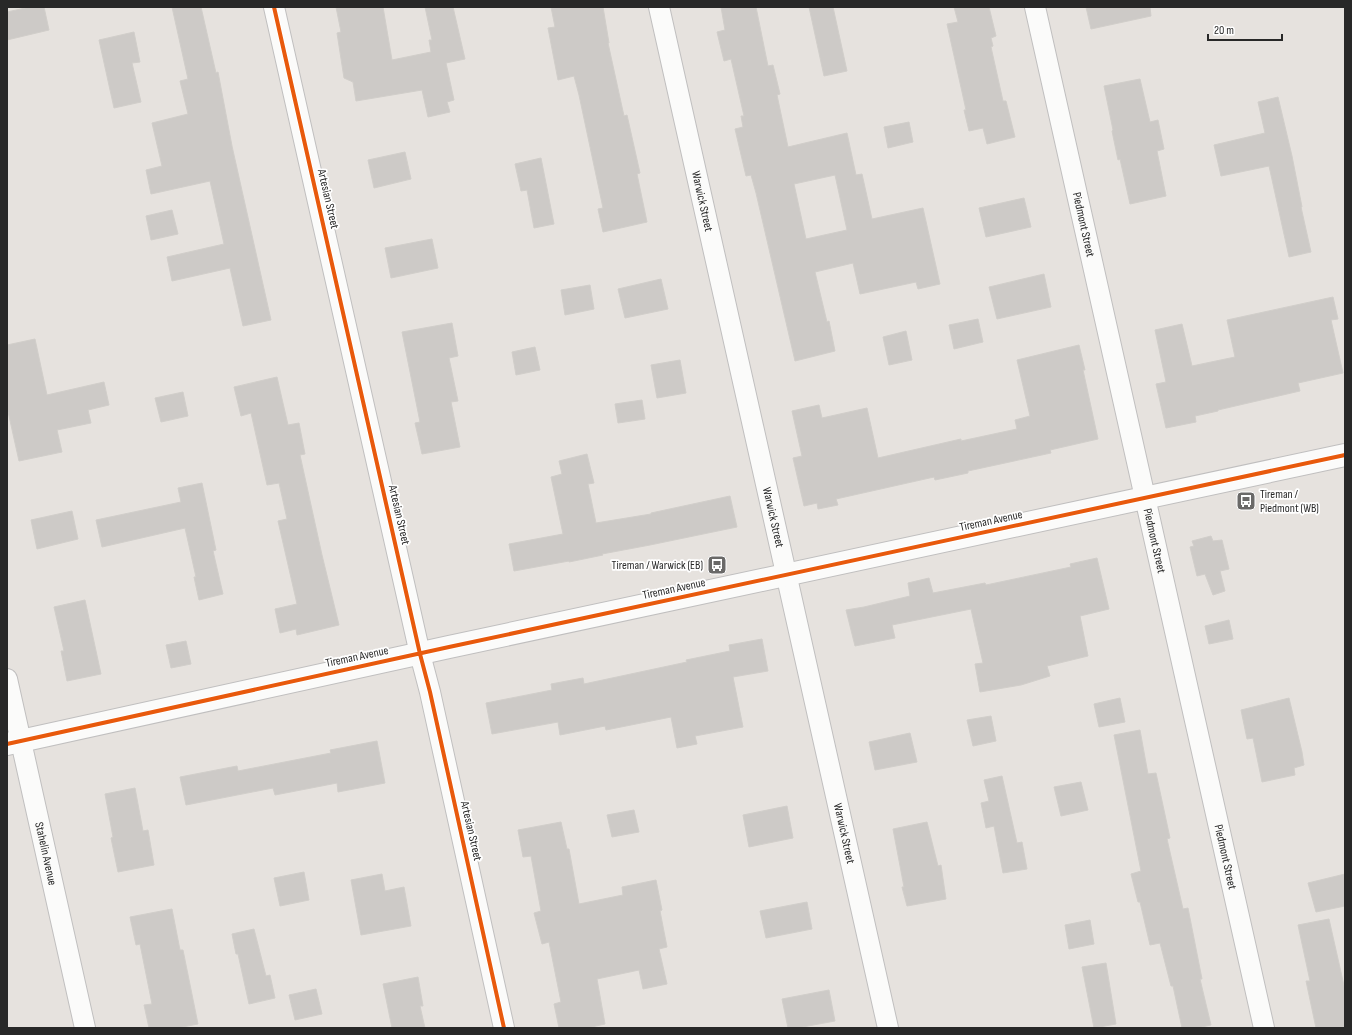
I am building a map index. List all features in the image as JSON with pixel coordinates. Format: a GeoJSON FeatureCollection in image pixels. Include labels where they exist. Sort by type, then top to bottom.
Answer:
{"type":"FeatureCollection","features":[{"type":"Feature","properties":{"kind":"street","name":"Artesian Street"},"geometry":{"type":"LineString","coordinates":[[274,7],[420,654],[430,692],[504,1028]]}},
{"type":"Feature","properties":{"kind":"street","name":"Warwick Street"},"geometry":{"type":"LineString","coordinates":[[659,7],[888,1028]]}},
{"type":"Feature","properties":{"kind":"street","name":"Piedmont Street"},"geometry":{"type":"LineString","coordinates":[[1035,7],[1264,1028]]}},
{"type":"Feature","properties":{"kind":"street","name":"Tireman Avenue"},"geometry":{"type":"LineString","coordinates":[[14,742],[1345,455]]}},
{"type":"Feature","properties":{"kind":"street","name":"Stahelin Avenue"},"geometry":{"type":"LineString","coordinates":[[7,679],[14,742],[85,1028]]}},
{"type":"Feature","properties":{"kind":"building"},"geometry":{"type":"Polygon","coordinates":[[[30,7],[44,7],[49,30],[7,40],[7,12],[30,7]]]}},
{"type":"Feature","properties":{"kind":"building"},"geometry":{"type":"Polygon","coordinates":[[[172,7],[201,7],[216,73],[218,72],[232,146],[271,320],[243,326],[230,268],[172,281],[167,257],[224,244],[210,181],[151,194],[146,170],[162,166],[152,123],[188,114],[180,81],[188,79],[172,7]]]}},
{"type":"Feature","properties":{"kind":"building"},"geometry":{"type":"Polygon","coordinates":[[[336,7],[383,7],[392,60],[431,52],[429,40],[432,40],[425,7],[453,7],[465,59],[446,63],[454,100],[447,102],[450,112],[428,117],[422,90],[356,101],[353,82],[344,78],[337,33],[341,32],[336,7]]]}},
{"type":"Feature","properties":{"kind":"building"},"geometry":{"type":"Polygon","coordinates":[[[551,7],[603,7],[608,43],[624,116],[627,115],[640,173],[637,174],[647,222],[603,232],[598,209],[603,208],[574,76],[558,80],[548,28],[555,27],[551,7]]]}},
{"type":"Feature","properties":{"kind":"building"},"geometry":{"type":"Polygon","coordinates":[[[721,7],[756,7],[768,66],[773,65],[780,94],[777,95],[788,147],[847,133],[856,175],[862,174],[872,219],[923,208],[940,284],[918,289],[916,282],[860,294],[853,263],[815,272],[827,322],[829,321],[835,351],[795,361],[756,193],[751,175],[746,176],[735,129],[743,127],[741,116],[744,116],[731,59],[724,61],[717,32],[725,30],[721,7]],[[835,175],[794,184],[806,239],[847,230],[835,175]]]}},
{"type":"Feature","properties":{"kind":"building"},"geometry":{"type":"Polygon","coordinates":[[[809,7],[833,7],[847,71],[824,76],[809,7]]]}},
{"type":"Feature","properties":{"kind":"building"},"geometry":{"type":"Polygon","coordinates":[[[954,7],[989,7],[996,36],[991,38],[993,46],[991,47],[1003,101],[1006,101],[1015,137],[987,144],[983,128],[969,131],[964,110],[966,110],[947,24],[958,22],[954,7]]]}},
{"type":"Feature","properties":{"kind":"building"},"geometry":{"type":"Polygon","coordinates":[[[1086,7],[1150,7],[1151,16],[1091,29],[1086,7]]]}},
{"type":"Feature","properties":{"kind":"building"},"geometry":{"type":"Polygon","coordinates":[[[134,32],[140,62],[132,63],[141,102],[114,108],[99,40],[134,32]]]}},
{"type":"Feature","properties":{"kind":"building"},"geometry":{"type":"Polygon","coordinates":[[[1140,79],[1150,122],[1158,120],[1164,149],[1157,151],[1166,196],[1130,204],[1120,159],[1118,160],[1104,86],[1140,79]]]}},
{"type":"Feature","properties":{"kind":"building"},"geometry":{"type":"Polygon","coordinates":[[[1278,97],[1292,156],[1311,252],[1289,257],[1269,166],[1221,176],[1214,145],[1265,133],[1258,102],[1278,97]]]}},
{"type":"Feature","properties":{"kind":"building"},"geometry":{"type":"Polygon","coordinates":[[[909,122],[913,142],[888,148],[884,127],[909,122]]]}},
{"type":"Feature","properties":{"kind":"building"},"geometry":{"type":"Polygon","coordinates":[[[405,152],[411,179],[374,188],[368,160],[405,152]]]}},
{"type":"Feature","properties":{"kind":"building"},"geometry":{"type":"Polygon","coordinates":[[[541,158],[554,224],[534,228],[527,190],[521,191],[515,164],[541,158]]]}},
{"type":"Feature","properties":{"kind":"building"},"geometry":{"type":"Polygon","coordinates":[[[1024,198],[1031,227],[986,237],[979,208],[1024,198]]]}},
{"type":"Feature","properties":{"kind":"building"},"geometry":{"type":"Polygon","coordinates":[[[172,210],[178,234],[151,240],[146,216],[172,210]]]}},
{"type":"Feature","properties":{"kind":"building"},"geometry":{"type":"Polygon","coordinates":[[[432,239],[438,268],[391,278],[385,248],[432,239]]]}},
{"type":"Feature","properties":{"kind":"building"},"geometry":{"type":"Polygon","coordinates":[[[1044,274],[1051,307],[997,319],[989,287],[1044,274]]]}},
{"type":"Feature","properties":{"kind":"building"},"geometry":{"type":"Polygon","coordinates":[[[661,279],[668,309],[625,318],[618,289],[661,279]]]}},
{"type":"Feature","properties":{"kind":"building"},"geometry":{"type":"Polygon","coordinates":[[[590,285],[594,309],[565,315],[561,290],[590,285]]]}},
{"type":"Feature","properties":{"kind":"building"},"geometry":{"type":"Polygon","coordinates":[[[1333,297],[1338,319],[1331,320],[1343,373],[1298,383],[1300,391],[1195,416],[1196,422],[1166,428],[1156,384],[1166,382],[1155,330],[1182,324],[1192,366],[1235,357],[1227,320],[1333,297]]]}},
{"type":"Feature","properties":{"kind":"building"},"geometry":{"type":"Polygon","coordinates":[[[978,319],[983,342],[954,349],[949,325],[978,319]]]}},
{"type":"Feature","properties":{"kind":"building"},"geometry":{"type":"Polygon","coordinates":[[[452,323],[458,356],[449,358],[458,401],[451,402],[460,447],[422,454],[415,423],[420,422],[402,332],[452,323]]]}},
{"type":"Feature","properties":{"kind":"building"},"geometry":{"type":"Polygon","coordinates":[[[906,331],[912,360],[889,365],[883,337],[906,331]]]}},
{"type":"Feature","properties":{"kind":"building"},"geometry":{"type":"Polygon","coordinates":[[[35,339],[47,395],[104,382],[109,405],[88,410],[91,423],[57,430],[62,452],[19,461],[7,407],[7,345],[35,339]]]}},
{"type":"Feature","properties":{"kind":"building"},"geometry":{"type":"Polygon","coordinates":[[[1079,345],[1098,439],[1050,450],[1051,453],[968,471],[968,473],[935,480],[934,477],[836,499],[838,505],[818,509],[817,503],[804,506],[793,458],[802,456],[792,411],[819,405],[822,418],[867,408],[878,458],[961,439],[961,441],[1017,429],[1015,420],[1030,416],[1017,360],[1079,345]]]}},
{"type":"Feature","properties":{"kind":"building"},"geometry":{"type":"Polygon","coordinates":[[[535,347],[540,370],[516,375],[512,352],[535,347]]]}},
{"type":"Feature","properties":{"kind":"building"},"geometry":{"type":"Polygon","coordinates":[[[680,360],[686,393],[657,398],[651,365],[680,360]]]}},
{"type":"Feature","properties":{"kind":"building"},"geometry":{"type":"Polygon","coordinates":[[[277,377],[288,425],[299,423],[305,454],[300,455],[339,625],[297,635],[296,629],[280,633],[275,609],[297,604],[278,521],[287,519],[279,483],[267,485],[251,413],[241,416],[234,387],[277,377]]]}},
{"type":"Feature","properties":{"kind":"building"},"geometry":{"type":"Polygon","coordinates":[[[183,392],[188,416],[161,422],[155,398],[183,392]]]}},
{"type":"Feature","properties":{"kind":"building"},"geometry":{"type":"Polygon","coordinates":[[[642,400],[645,419],[618,423],[615,404],[642,400]]]}},
{"type":"Feature","properties":{"kind":"building"},"geometry":{"type":"Polygon","coordinates":[[[587,454],[594,483],[588,484],[596,523],[651,514],[730,496],[737,527],[569,562],[514,571],[509,544],[563,534],[551,477],[562,474],[559,461],[587,454]]]}},
{"type":"Feature","properties":{"kind":"building"},"geometry":{"type":"Polygon","coordinates":[[[202,483],[216,550],[213,551],[223,594],[199,600],[194,577],[196,577],[185,528],[102,547],[96,520],[181,502],[178,488],[202,483]]]}},
{"type":"Feature","properties":{"kind":"building"},"geometry":{"type":"Polygon","coordinates":[[[72,511],[78,539],[37,549],[31,520],[72,511]]]}},
{"type":"Feature","properties":{"kind":"building"},"geometry":{"type":"Polygon","coordinates":[[[1211,536],[1213,541],[1222,540],[1229,569],[1220,571],[1225,591],[1213,595],[1205,574],[1197,576],[1190,547],[1194,546],[1192,541],[1211,536]]]}},
{"type":"Feature","properties":{"kind":"building"},"geometry":{"type":"Polygon","coordinates":[[[1097,558],[1109,609],[1080,616],[1088,656],[1047,666],[1050,676],[1021,685],[980,692],[975,664],[983,663],[971,609],[892,625],[895,638],[855,646],[846,610],[910,596],[908,583],[929,578],[933,593],[985,583],[986,585],[1071,567],[1070,564],[1097,558]]]}},
{"type":"Feature","properties":{"kind":"building"},"geometry":{"type":"Polygon","coordinates":[[[85,600],[101,674],[67,681],[61,651],[64,651],[54,607],[85,600]]]}},
{"type":"Feature","properties":{"kind":"building"},"geometry":{"type":"Polygon","coordinates":[[[1229,620],[1233,639],[1209,644],[1205,626],[1229,620]]]}},
{"type":"Feature","properties":{"kind":"building"},"geometry":{"type":"Polygon","coordinates":[[[762,639],[768,671],[733,677],[743,727],[695,736],[697,744],[677,748],[671,717],[606,730],[605,726],[560,735],[558,722],[492,734],[486,703],[552,690],[551,684],[583,678],[584,684],[687,662],[686,660],[730,651],[729,645],[762,639]]]}},
{"type":"Feature","properties":{"kind":"building"},"geometry":{"type":"Polygon","coordinates":[[[186,641],[191,664],[171,668],[166,645],[186,641]]]}},
{"type":"Feature","properties":{"kind":"building"},"geometry":{"type":"Polygon","coordinates":[[[1120,698],[1125,722],[1099,727],[1094,704],[1120,698]]]}},
{"type":"Feature","properties":{"kind":"building"},"geometry":{"type":"Polygon","coordinates":[[[1289,698],[1304,765],[1294,768],[1295,775],[1262,782],[1253,738],[1247,739],[1241,710],[1289,698]]]}},
{"type":"Feature","properties":{"kind":"building"},"geometry":{"type":"Polygon","coordinates":[[[991,716],[996,741],[973,746],[967,720],[991,716]]]}},
{"type":"Feature","properties":{"kind":"building"},"geometry":{"type":"Polygon","coordinates":[[[1140,730],[1148,774],[1156,773],[1170,838],[1167,839],[1183,909],[1188,908],[1202,979],[1200,979],[1211,1025],[1197,1028],[1182,1028],[1173,986],[1171,986],[1160,943],[1150,945],[1140,902],[1138,902],[1131,874],[1141,871],[1114,735],[1140,730]]]}},
{"type":"Feature","properties":{"kind":"building"},"geometry":{"type":"Polygon","coordinates":[[[910,733],[917,762],[875,770],[869,742],[910,733]]]}},
{"type":"Feature","properties":{"kind":"building"},"geometry":{"type":"Polygon","coordinates":[[[377,741],[385,783],[338,792],[337,783],[275,795],[273,788],[186,805],[180,777],[237,766],[238,771],[331,753],[330,750],[377,741]]]}},
{"type":"Feature","properties":{"kind":"building"},"geometry":{"type":"Polygon","coordinates":[[[1002,776],[1017,843],[1022,842],[1027,869],[1003,873],[994,826],[986,828],[981,803],[989,801],[984,780],[1002,776]]]}},
{"type":"Feature","properties":{"kind":"building"},"geometry":{"type":"Polygon","coordinates":[[[1081,782],[1088,810],[1061,816],[1054,787],[1081,782]]]}},
{"type":"Feature","properties":{"kind":"building"},"geometry":{"type":"Polygon","coordinates":[[[135,788],[143,831],[148,830],[154,865],[118,872],[111,838],[113,837],[105,794],[135,788]]]}},
{"type":"Feature","properties":{"kind":"building"},"geometry":{"type":"Polygon","coordinates":[[[787,806],[793,838],[749,847],[743,815],[787,806]]]}},
{"type":"Feature","properties":{"kind":"building"},"geometry":{"type":"Polygon","coordinates":[[[634,810],[639,832],[612,837],[607,815],[634,810]]]}},
{"type":"Feature","properties":{"kind":"building"},"geometry":{"type":"Polygon","coordinates":[[[561,822],[567,849],[569,849],[579,904],[623,895],[622,887],[656,880],[667,947],[659,949],[667,984],[643,989],[639,970],[597,979],[605,1024],[587,1028],[559,1028],[554,1004],[561,1002],[549,942],[542,944],[534,913],[541,911],[531,856],[523,857],[518,830],[561,822]]]}},
{"type":"Feature","properties":{"kind":"building"},"geometry":{"type":"Polygon","coordinates":[[[927,822],[938,866],[941,865],[946,899],[907,906],[902,887],[904,887],[893,829],[927,822]]]}},
{"type":"Feature","properties":{"kind":"building"},"geometry":{"type":"Polygon","coordinates":[[[304,872],[309,900],[280,906],[274,878],[304,872]]]}},
{"type":"Feature","properties":{"kind":"building"},"geometry":{"type":"Polygon","coordinates":[[[382,874],[385,891],[404,887],[411,926],[361,935],[351,880],[382,874]]]}},
{"type":"Feature","properties":{"kind":"building"},"geometry":{"type":"Polygon","coordinates":[[[1345,874],[1345,906],[1316,912],[1308,883],[1345,874]]]}},
{"type":"Feature","properties":{"kind":"building"},"geometry":{"type":"Polygon","coordinates":[[[807,902],[812,929],[766,938],[760,911],[807,902]]]}},
{"type":"Feature","properties":{"kind":"building"},"geometry":{"type":"Polygon","coordinates":[[[172,909],[180,950],[183,950],[198,1024],[177,1028],[149,1028],[144,1005],[152,1004],[140,944],[136,945],[130,917],[172,909]]]}},
{"type":"Feature","properties":{"kind":"building"},"geometry":{"type":"Polygon","coordinates":[[[1329,919],[1345,990],[1345,1028],[1316,1028],[1306,981],[1310,981],[1298,925],[1329,919]]]}},
{"type":"Feature","properties":{"kind":"building"},"geometry":{"type":"Polygon","coordinates":[[[1090,920],[1094,944],[1069,949],[1065,925],[1090,920]]]}},
{"type":"Feature","properties":{"kind":"building"},"geometry":{"type":"Polygon","coordinates":[[[254,929],[266,976],[270,975],[275,998],[249,1004],[232,934],[254,929]]]}},
{"type":"Feature","properties":{"kind":"building"},"geometry":{"type":"Polygon","coordinates":[[[1106,963],[1116,1024],[1094,1028],[1082,967],[1106,963]]]}},
{"type":"Feature","properties":{"kind":"building"},"geometry":{"type":"Polygon","coordinates":[[[418,977],[423,1006],[420,1006],[425,1028],[392,1028],[383,984],[418,977]]]}},
{"type":"Feature","properties":{"kind":"building"},"geometry":{"type":"Polygon","coordinates":[[[316,989],[322,1014],[295,1020],[289,995],[316,989]]]}},
{"type":"Feature","properties":{"kind":"building"},"geometry":{"type":"Polygon","coordinates":[[[829,990],[835,1021],[797,1028],[788,1028],[782,999],[829,990]]]}},
{"type":"Feature","properties":{"kind":"cycle path"},"geometry":{"type":"LineString","coordinates":[[274,7],[420,654],[430,692],[504,1028]]}},
{"type":"Feature","properties":{"kind":"cycle path"},"geometry":{"type":"LineString","coordinates":[[7,744],[449,647],[1345,455]]}},
{"type":"Feature","properties":{"kind":"place","name":"Tireman / Piedmont (WB)"},"geometry":{"type":"Point","coordinates":[1246,501]}},
{"type":"Feature","properties":{"kind":"place","name":"Tireman / Warwick (EB)"},"geometry":{"type":"Point","coordinates":[717,565]}}]}
